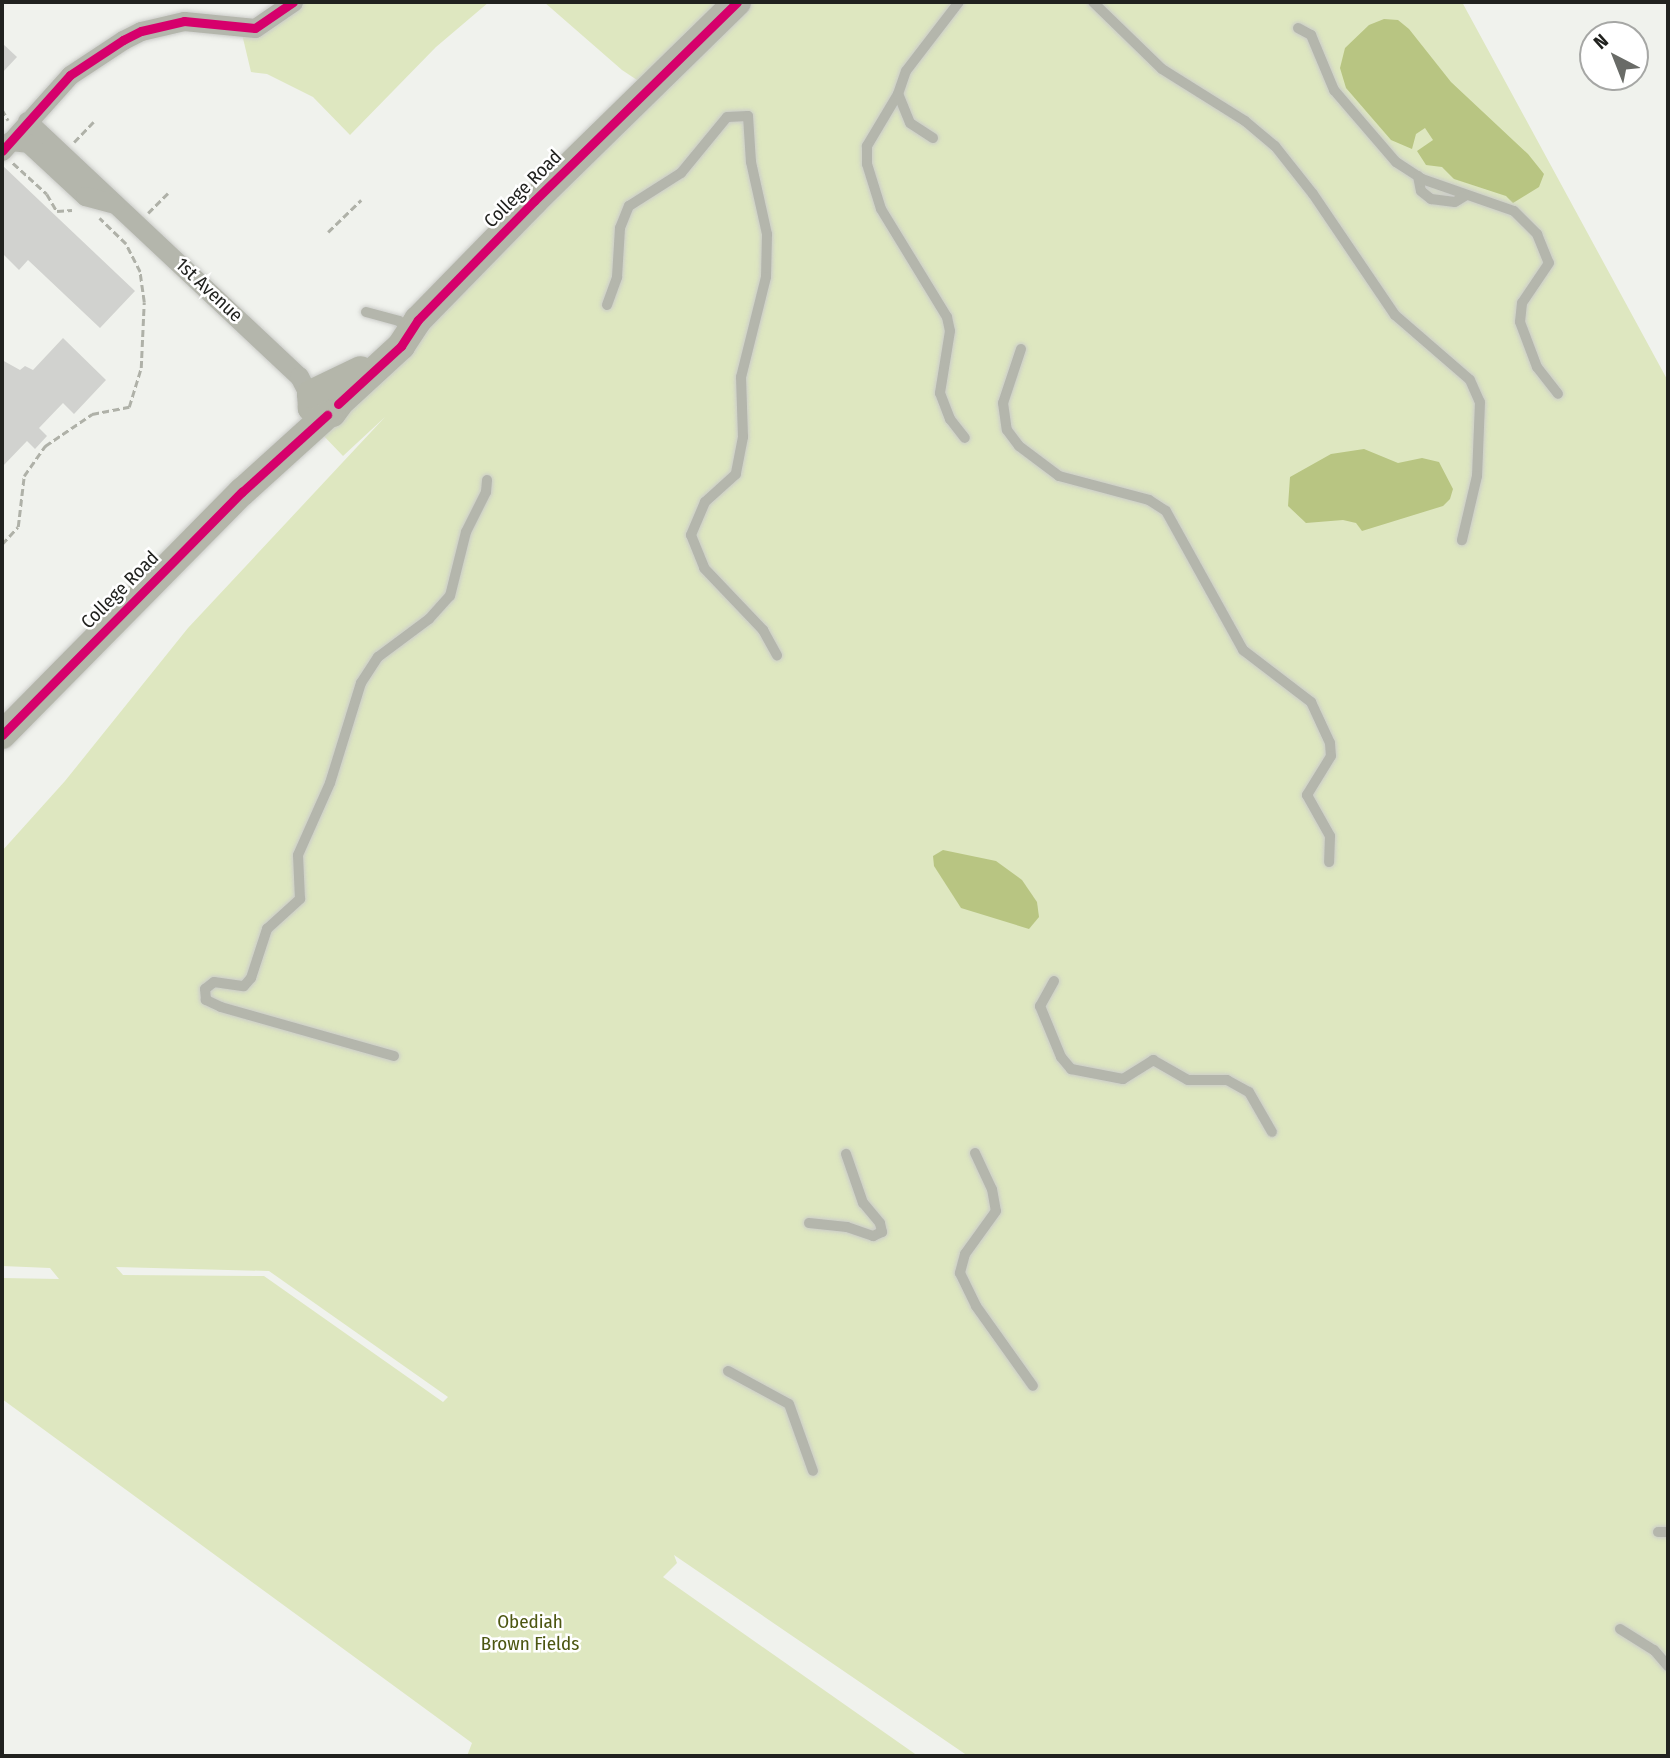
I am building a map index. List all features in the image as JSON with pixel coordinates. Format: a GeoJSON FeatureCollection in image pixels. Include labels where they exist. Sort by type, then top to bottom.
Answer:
{"type":"FeatureCollection","features":[{"type":"Feature","properties":{"kind":"street"},"geometry":{"type":"LineString","coordinates":[[6,146],[78,69],[141,31],[184,21],[255,28],[293,2]]}},
{"type":"Feature","properties":{"kind":"street","name":"College Road"},"geometry":{"type":"LineString","coordinates":[[2,735],[298,440],[320,397],[411,326],[737,2]]}},
{"type":"Feature","properties":{"kind":"street","name":"1st Avenue"},"geometry":{"type":"LineString","coordinates":[[27,121],[320,397]]}},
{"type":"Feature","properties":{"kind":"street","name":"1st Avenue"},"geometry":{"type":"LineString","coordinates":[[6,146],[27,143],[85,196],[116,204]]}},
{"type":"Feature","properties":{"kind":"lane"},"geometry":{"type":"LineString","coordinates":[[958,2],[906,71],[898,94],[867,146],[867,164],[881,209],[947,317],[950,331],[940,393],[950,419],[965,438]]}},
{"type":"Feature","properties":{"kind":"lane"},"geometry":{"type":"LineString","coordinates":[[1093,2],[1168,74],[1245,121],[1275,146],[1313,194],[1395,315],[1470,380],[1480,402],[1477,476],[1462,540]]}},
{"type":"Feature","properties":{"kind":"lane"},"geometry":{"type":"LineString","coordinates":[[1298,27],[1311,35],[1334,90],[1370,136],[1418,176],[1465,196],[1514,211],[1546,249],[1549,263],[1522,303],[1520,322],[1537,367],[1558,394]]}},
{"type":"Feature","properties":{"kind":"lane"},"geometry":{"type":"LineString","coordinates":[[898,94],[910,123],[933,138]]}},
{"type":"Feature","properties":{"kind":"lane"},"geometry":{"type":"LineString","coordinates":[[607,305],[617,278],[620,228],[629,206],[681,173],[727,117],[748,116],[751,162],[767,234],[766,276],[741,377],[743,437],[736,474],[705,502],[691,535],[704,568],[763,630],[777,655]]}},
{"type":"Feature","properties":{"kind":"lane"},"geometry":{"type":"LineString","coordinates":[[1418,176],[1421,191],[1431,199],[1455,202],[1465,196]]}},
{"type":"Feature","properties":{"kind":"lane"},"geometry":{"type":"LineString","coordinates":[[366,312],[411,326]]}},
{"type":"Feature","properties":{"kind":"lane"},"geometry":{"type":"LineString","coordinates":[[1021,349],[1003,403],[1007,430],[1019,446],[1059,475],[1149,500],[1166,511],[1243,650],[1311,702],[1330,743],[1331,756],[1307,795],[1331,836],[1329,862]]}},
{"type":"Feature","properties":{"kind":"lane"},"geometry":{"type":"LineString","coordinates":[[394,1056],[221,1007],[206,1000],[205,989],[214,982],[244,986],[251,978],[267,929],[300,898],[298,855],[330,783],[361,682],[378,657],[429,619],[450,596],[464,540],[486,492],[487,480]]}},
{"type":"Feature","properties":{"kind":"lane"},"geometry":{"type":"LineString","coordinates":[[1054,981],[1040,1006],[1061,1057],[1072,1069],[1124,1079],[1153,1060],[1188,1080],[1227,1080],[1249,1093],[1272,1132]]}},
{"type":"Feature","properties":{"kind":"lane"},"geometry":{"type":"LineString","coordinates":[[975,1153],[996,1200],[996,1212],[965,1254],[960,1273],[971,1298],[1033,1386]]}},
{"type":"Feature","properties":{"kind":"lane"},"geometry":{"type":"LineString","coordinates":[[809,1223],[847,1227],[873,1236],[882,1232],[880,1223],[863,1203],[846,1154]]}},
{"type":"Feature","properties":{"kind":"lane"},"geometry":{"type":"LineString","coordinates":[[728,1371],[789,1404],[813,1471]]}},
{"type":"Feature","properties":{"kind":"lane"},"geometry":{"type":"LineString","coordinates":[[1620,1629],[1654,1650],[1668,1666]]}},
{"type":"Feature","properties":{"kind":"path"},"geometry":{"type":"LineString","coordinates":[[2,171],[13,163],[47,194],[57,211],[77,209]]}},
{"type":"Feature","properties":{"kind":"path"},"geometry":{"type":"LineString","coordinates":[[328,232],[361,200]]}},
{"type":"Feature","properties":{"kind":"path"},"geometry":{"type":"LineString","coordinates":[[2,544],[18,527],[24,476],[45,446],[92,414],[129,407],[141,368],[144,302],[140,272],[126,244],[96,216]]}},
{"type":"Feature","properties":{"kind":"green space"},"geometry":{"type":"Polygon","coordinates":[[[290,2],[489,2],[436,47],[350,135],[313,97],[267,74],[251,72],[242,34],[290,2]]]}},
{"type":"Feature","properties":{"kind":"green space","name":"Obediah Brown Fields"},"geometry":{"type":"Polygon","coordinates":[[[544,2],[1462,2],[1668,381],[1668,1756],[968,1756],[674,1555],[677,1563],[663,1577],[918,1756],[467,1756],[472,1743],[2,1399],[2,1278],[59,1279],[50,1268],[2,1266],[2,851],[65,781],[188,628],[385,417],[343,456],[320,432],[652,90],[622,70],[544,2]],[[116,1267],[123,1275],[264,1276],[443,1402],[448,1397],[269,1271],[116,1267]]]}},
{"type":"Feature","properties":{"kind":"shaded area"},"geometry":{"type":"Polygon","coordinates":[[[1384,19],[1398,20],[1409,29],[1451,82],[1528,154],[1544,174],[1539,187],[1513,203],[1506,196],[1454,179],[1442,167],[1426,165],[1417,151],[1433,140],[1425,128],[1416,134],[1412,149],[1391,140],[1346,88],[1340,68],[1345,48],[1369,25],[1384,19]]]}},
{"type":"Feature","properties":{"kind":"shaded area"},"geometry":{"type":"Polygon","coordinates":[[[1364,449],[1398,463],[1422,458],[1439,462],[1453,489],[1450,499],[1443,506],[1362,531],[1356,523],[1343,520],[1306,523],[1288,506],[1290,477],[1331,454],[1364,449]]]}},
{"type":"Feature","properties":{"kind":"shaded area"},"geometry":{"type":"Polygon","coordinates":[[[943,850],[996,861],[1022,880],[1037,902],[1039,917],[1029,929],[961,908],[934,866],[933,856],[943,850]]]}},
{"type":"Feature","properties":{"kind":"building"},"geometry":{"type":"Polygon","coordinates":[[[2,43],[17,57],[2,73],[2,43]]]}},
{"type":"Feature","properties":{"kind":"building"},"geometry":{"type":"Polygon","coordinates":[[[2,165],[135,291],[100,328],[28,260],[19,270],[2,253],[2,165]]]}},
{"type":"Feature","properties":{"kind":"building"},"geometry":{"type":"Polygon","coordinates":[[[63,338],[106,380],[74,414],[63,403],[39,428],[47,436],[35,449],[27,441],[2,467],[2,360],[20,370],[25,366],[33,370],[63,338]]]}},
{"type":"Feature","properties":{"kind":"cycle path"},"geometry":{"type":"LineString","coordinates":[[2,151],[70,75],[123,40],[141,31],[184,21],[255,28],[293,2]]}},
{"type":"Feature","properties":{"kind":"cycle path"},"geometry":{"type":"LineString","coordinates":[[338,404],[401,346],[418,320],[534,201],[737,2]]}},
{"type":"Feature","properties":{"kind":"cycle path"},"geometry":{"type":"LineString","coordinates":[[2,735],[242,492],[327,415]]}}]}
